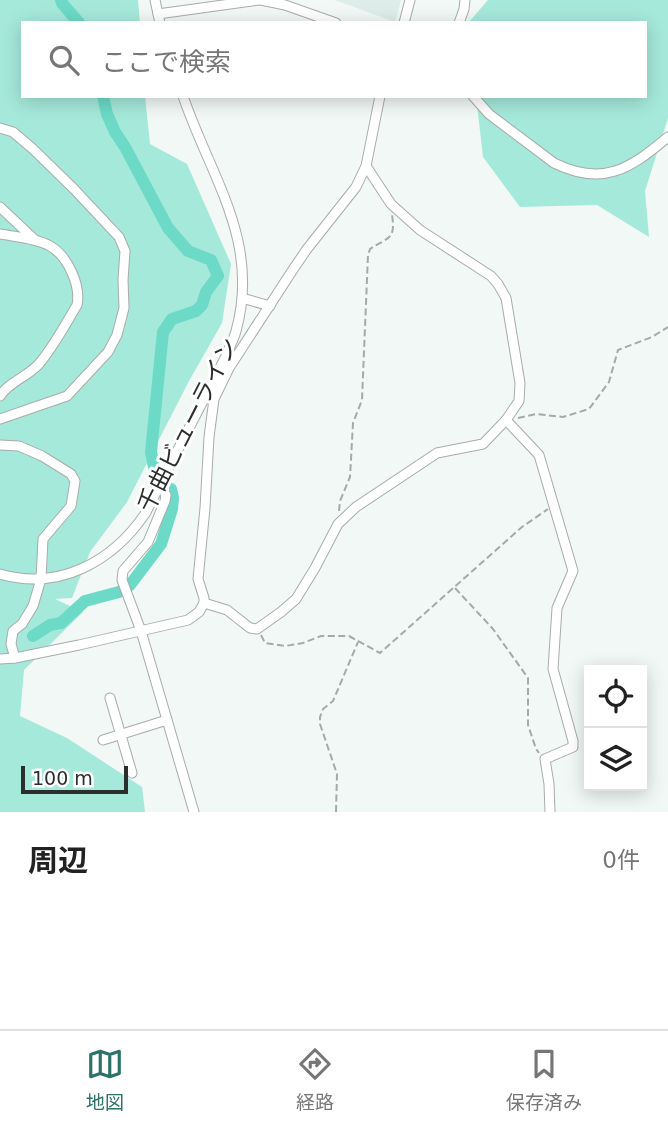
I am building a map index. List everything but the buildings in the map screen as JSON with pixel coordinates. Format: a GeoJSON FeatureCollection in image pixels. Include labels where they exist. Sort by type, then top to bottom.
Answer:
{"type":"FeatureCollection","features":[{"type":"Feature","properties":{"kind":"street"},"geometry":{"type":"LineString","coordinates":[[155,0],[159,18],[260,0],[285,5],[330,21]]}},
{"type":"Feature","properties":{"kind":"street"},"geometry":{"type":"LineString","coordinates":[[405,21],[410,0]]}},
{"type":"Feature","properties":{"kind":"street"},"geometry":{"type":"LineString","coordinates":[[460,21],[465,0]]}},
{"type":"Feature","properties":{"kind":"street","name":"千曲ビューライン"},"geometry":{"type":"LineString","coordinates":[[0,574],[41,579],[72,573],[114,550],[135,530],[236,332],[244,276],[241,254],[223,191],[184,98]]}},
{"type":"Feature","properties":{"kind":"street"},"geometry":{"type":"LineString","coordinates":[[0,659],[188,620],[199,612],[204,603],[198,579],[214,399],[229,368],[307,249],[356,187],[366,166],[380,98]]}},
{"type":"Feature","properties":{"kind":"street"},"geometry":{"type":"LineString","coordinates":[[475,98],[489,114],[554,163],[591,175],[604,175],[634,163],[668,137]]}},
{"type":"Feature","properties":{"kind":"street"},"geometry":{"type":"LineString","coordinates":[[0,128],[13,132],[50,165],[119,237],[125,251],[124,308],[117,335],[108,352],[67,396],[0,419]]}},
{"type":"Feature","properties":{"kind":"street"},"geometry":{"type":"LineString","coordinates":[[204,603],[226,610],[250,628],[257,629],[296,599],[338,524],[356,507],[437,453],[483,444],[506,420],[519,401],[520,383],[506,298],[498,284],[491,276],[420,230],[391,204],[366,166]]}},
{"type":"Feature","properties":{"kind":"street"},"geometry":{"type":"LineString","coordinates":[[0,207],[36,241]]}},
{"type":"Feature","properties":{"kind":"street"},"geometry":{"type":"LineString","coordinates":[[0,234],[52,247],[68,264],[79,295],[77,305],[44,357],[0,396]]}},
{"type":"Feature","properties":{"kind":"street"},"geometry":{"type":"LineString","coordinates":[[242,298],[270,306]]}},
{"type":"Feature","properties":{"kind":"street"},"geometry":{"type":"LineString","coordinates":[[506,420],[539,455],[573,570],[557,608],[552,669],[573,747],[545,759],[550,812]]}},
{"type":"Feature","properties":{"kind":"street"},"geometry":{"type":"LineString","coordinates":[[0,445],[19,446],[41,456],[71,474],[75,481],[71,506],[43,539],[41,579],[33,606],[22,624],[13,631],[11,644],[15,658]]}},
{"type":"Feature","properties":{"kind":"street"},"geometry":{"type":"LineString","coordinates":[[160,485],[166,495],[165,501],[148,542],[123,571],[123,584],[141,631],[194,812]]}},
{"type":"Feature","properties":{"kind":"street"},"geometry":{"type":"LineString","coordinates":[[110,698],[132,773]]}},
{"type":"Feature","properties":{"kind":"street"},"geometry":{"type":"LineString","coordinates":[[103,740],[167,720]]}},
{"type":"Feature","properties":{"kind":"path"},"geometry":{"type":"LineString","coordinates":[[338,524],[340,501],[350,477],[353,423],[362,400],[368,255],[370,249],[391,236],[394,228],[391,204]]}},
{"type":"Feature","properties":{"kind":"path"},"geometry":{"type":"LineString","coordinates":[[506,420],[536,414],[563,416],[589,409],[609,382],[618,350],[652,337],[668,327]]}},
{"type":"Feature","properties":{"kind":"path"},"geometry":{"type":"LineString","coordinates":[[257,629],[265,643],[285,646],[321,636],[349,636],[380,653],[522,527],[555,504]]}},
{"type":"Feature","properties":{"kind":"path"},"geometry":{"type":"LineString","coordinates":[[455,587],[493,629],[528,678],[528,725],[536,749],[545,759]]}},
{"type":"Feature","properties":{"kind":"path"},"geometry":{"type":"LineString","coordinates":[[335,812],[337,774],[320,717],[323,709],[333,701],[359,641]]}},
{"type":"Feature","properties":{"kind":"shaded area"},"geometry":{"type":"Polygon","coordinates":[[[335,0],[401,0],[395,21],[335,0]]]}},
{"type":"Feature","properties":{"kind":"green space"},"geometry":{"type":"Polygon","coordinates":[[[0,0],[138,0],[140,21],[21,21],[21,98],[145,98],[150,144],[187,164],[231,264],[222,323],[127,502],[90,552],[72,598],[55,599],[83,612],[24,670],[20,716],[67,738],[142,787],[145,812],[0,812],[0,0]]]}},
{"type":"Feature","properties":{"kind":"green space"},"geometry":{"type":"Polygon","coordinates":[[[488,0],[668,0],[668,118],[645,191],[649,237],[597,205],[520,207],[483,157],[476,98],[647,98],[647,21],[470,21],[488,0]]]}},
{"type":"Feature","properties":{"kind":"waterway"},"geometry":{"type":"LineString","coordinates":[[61,0],[77,21]]}},
{"type":"Feature","properties":{"kind":"waterway"},"geometry":{"type":"LineString","coordinates":[[103,98],[115,132],[168,228],[188,251],[211,260],[218,276],[206,292],[202,305],[196,311],[172,319],[163,332],[151,452],[158,475]]}},
{"type":"Feature","properties":{"kind":"waterway"},"geometry":{"type":"LineString","coordinates":[[33,636],[50,625],[61,623],[85,601],[119,592],[130,585],[161,544],[172,509],[171,489]]}}]}
